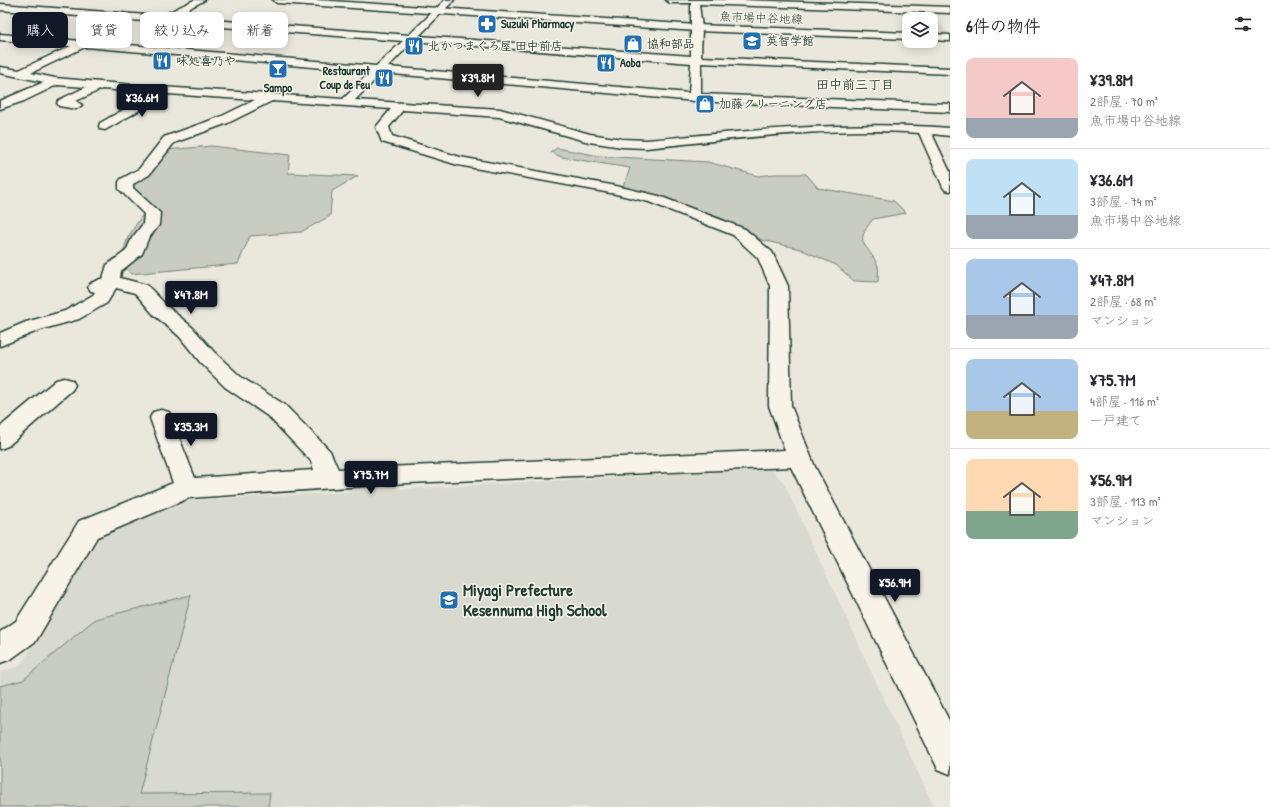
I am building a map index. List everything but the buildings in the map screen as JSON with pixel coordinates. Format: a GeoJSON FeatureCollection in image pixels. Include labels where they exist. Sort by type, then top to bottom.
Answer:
{"type":"FeatureCollection","features":[{"type":"Feature","properties":{"kind":"street"},"geometry":{"type":"LineString","coordinates":[[176,12],[201,0]]}},
{"type":"Feature","properties":{"kind":"street","name":"魚市場中谷地線"},"geometry":{"type":"LineString","coordinates":[[277,0],[697,28],[902,36]]}},
{"type":"Feature","properties":{"kind":"street"},"geometry":{"type":"LineString","coordinates":[[346,102],[412,39],[450,0]]}},
{"type":"Feature","properties":{"kind":"street"},"geometry":{"type":"LineString","coordinates":[[670,0],[696,2],[777,2],[950,10]]}},
{"type":"Feature","properties":{"kind":"street"},"geometry":{"type":"LineString","coordinates":[[918,0],[945,21]]}},
{"type":"Feature","properties":{"kind":"street"},"geometry":{"type":"LineString","coordinates":[[695,97],[697,28],[696,2]]}},
{"type":"Feature","properties":{"kind":"street"},"geometry":{"type":"LineString","coordinates":[[0,7],[140,18]]}},
{"type":"Feature","properties":{"kind":"street"},"geometry":{"type":"LineString","coordinates":[[224,25],[696,60],[950,72]]}},
{"type":"Feature","properties":{"kind":"street"},"geometry":{"type":"LineString","coordinates":[[0,37],[76,44]]}},
{"type":"Feature","properties":{"kind":"street"},"geometry":{"type":"LineString","coordinates":[[938,37],[950,38]]}},
{"type":"Feature","properties":{"kind":"street"},"geometry":{"type":"LineString","coordinates":[[20,74],[76,48]]}},
{"type":"Feature","properties":{"kind":"street"},"geometry":{"type":"LineString","coordinates":[[120,48],[695,97],[950,108]]}},
{"type":"Feature","properties":{"kind":"street"},"geometry":{"type":"LineString","coordinates":[[0,70],[55,81],[100,85],[500,113],[590,138],[622,143],[646,144],[799,130],[864,127],[950,132]]}},
{"type":"Feature","properties":{"kind":"street"},"geometry":{"type":"LineString","coordinates":[[0,105],[20,98],[55,81]]}},
{"type":"Feature","properties":{"kind":"street"},"geometry":{"type":"LineString","coordinates":[[76,105],[63,103],[100,85]]}},
{"type":"Feature","properties":{"kind":"street"},"geometry":{"type":"LineString","coordinates":[[105,126],[167,90]]}},
{"type":"Feature","properties":{"kind":"street"},"geometry":{"type":"LineString","coordinates":[[0,340],[34,326],[72,315],[100,299],[111,281],[114,269],[133,254],[140,238],[151,225],[152,213],[126,189],[126,182],[144,172],[169,140],[195,129],[224,120],[270,98]]}},
{"type":"Feature","properties":{"kind":"street"},"geometry":{"type":"LineString","coordinates":[[400,106],[382,127],[387,139],[458,161],[616,190],[654,199],[739,232],[766,256],[779,286],[780,406],[800,458],[950,757]]}},
{"type":"Feature","properties":{"kind":"street"},"geometry":{"type":"LineString","coordinates":[[913,107],[929,130],[950,187]]}},
{"type":"Feature","properties":{"kind":"street"},"geometry":{"type":"LineString","coordinates":[[0,331],[111,281],[141,288],[162,311],[186,332],[207,357],[234,382],[277,411],[322,457],[329,480]]}},
{"type":"Feature","properties":{"kind":"street"},"geometry":{"type":"LineString","coordinates":[[0,440],[64,385]]}},
{"type":"Feature","properties":{"kind":"street"},"geometry":{"type":"LineString","coordinates":[[161,418],[187,488]]}},
{"type":"Feature","properties":{"kind":"street"},"geometry":{"type":"LineString","coordinates":[[0,649],[26,631],[88,529],[187,488],[407,474],[800,458]]}},
{"type":"Feature","properties":{"kind":"shaded area"},"geometry":{"type":"Polygon","coordinates":[[[896,10],[923,12],[902,12],[902,15],[896,10]]]}},
{"type":"Feature","properties":{"kind":"shaded area"},"geometry":{"type":"Polygon","coordinates":[[[938,24],[949,33],[938,33],[938,24]]]}},
{"type":"Feature","properties":{"kind":"shaded area"},"geometry":{"type":"Polygon","coordinates":[[[211,146],[290,155],[288,173],[358,176],[332,191],[330,216],[301,232],[250,236],[238,264],[131,274],[120,262],[128,237],[143,214],[130,196],[141,166],[166,150],[211,146]]]}},
{"type":"Feature","properties":{"kind":"shaded area"},"geometry":{"type":"Polygon","coordinates":[[[557,148],[599,156],[708,162],[758,176],[775,174],[806,174],[818,188],[894,201],[906,213],[873,219],[864,234],[863,239],[864,244],[878,266],[878,282],[854,281],[836,265],[800,249],[762,240],[723,219],[655,195],[623,187],[630,168],[561,157],[551,152],[557,148]]]}},
{"type":"Feature","properties":{"kind":"shaded area","name":"Miyagi Prefecture Kesennuma High School"},"geometry":{"type":"Polygon","coordinates":[[[772,469],[784,483],[934,807],[0,807],[0,672],[20,666],[101,533],[180,501],[772,469]]]}},
{"type":"Feature","properties":{"kind":"shaded area"},"geometry":{"type":"Polygon","coordinates":[[[191,595],[139,794],[270,793],[268,807],[0,807],[0,686],[23,680],[95,619],[191,595]]]}},
{"type":"Feature","properties":{"kind":"place","name":"Suzuki Pharmacy"},"geometry":{"type":"Point","coordinates":[487,24]}},
{"type":"Feature","properties":{"kind":"place","name":"英智学館"},"geometry":{"type":"Point","coordinates":[752,41]}},
{"type":"Feature","properties":{"kind":"place","name":"協和部品"},"geometry":{"type":"Point","coordinates":[633,44]}},
{"type":"Feature","properties":{"kind":"place","name":"北かつまぐろ屋 田中前店"},"geometry":{"type":"Point","coordinates":[414,46]}},
{"type":"Feature","properties":{"kind":"place","name":"味処喜乃や"},"geometry":{"type":"Point","coordinates":[162,61]}},
{"type":"Feature","properties":{"kind":"place","name":"Aoba"},"geometry":{"type":"Point","coordinates":[606,63]}},
{"type":"Feature","properties":{"kind":"place","name":"Sampo"},"geometry":{"type":"Point","coordinates":[278,69]}},
{"type":"Feature","properties":{"kind":"place","name":"Restaurant Coup de Feu"},"geometry":{"type":"Point","coordinates":[384,78]}},
{"type":"Feature","properties":{"kind":"place","name":"加藤クリーニング店"},"geometry":{"type":"Point","coordinates":[705,104]}},
{"type":"Feature","properties":{"kind":"place","name":"Miyagi Prefecture Kesennuma High School"},"geometry":{"type":"Point","coordinates":[449,600]}},
{"type":"Feature","properties":{"kind":"district","name":"田中前三丁目"},"geometry":{"type":"Point","coordinates":[855,84]}}]}
